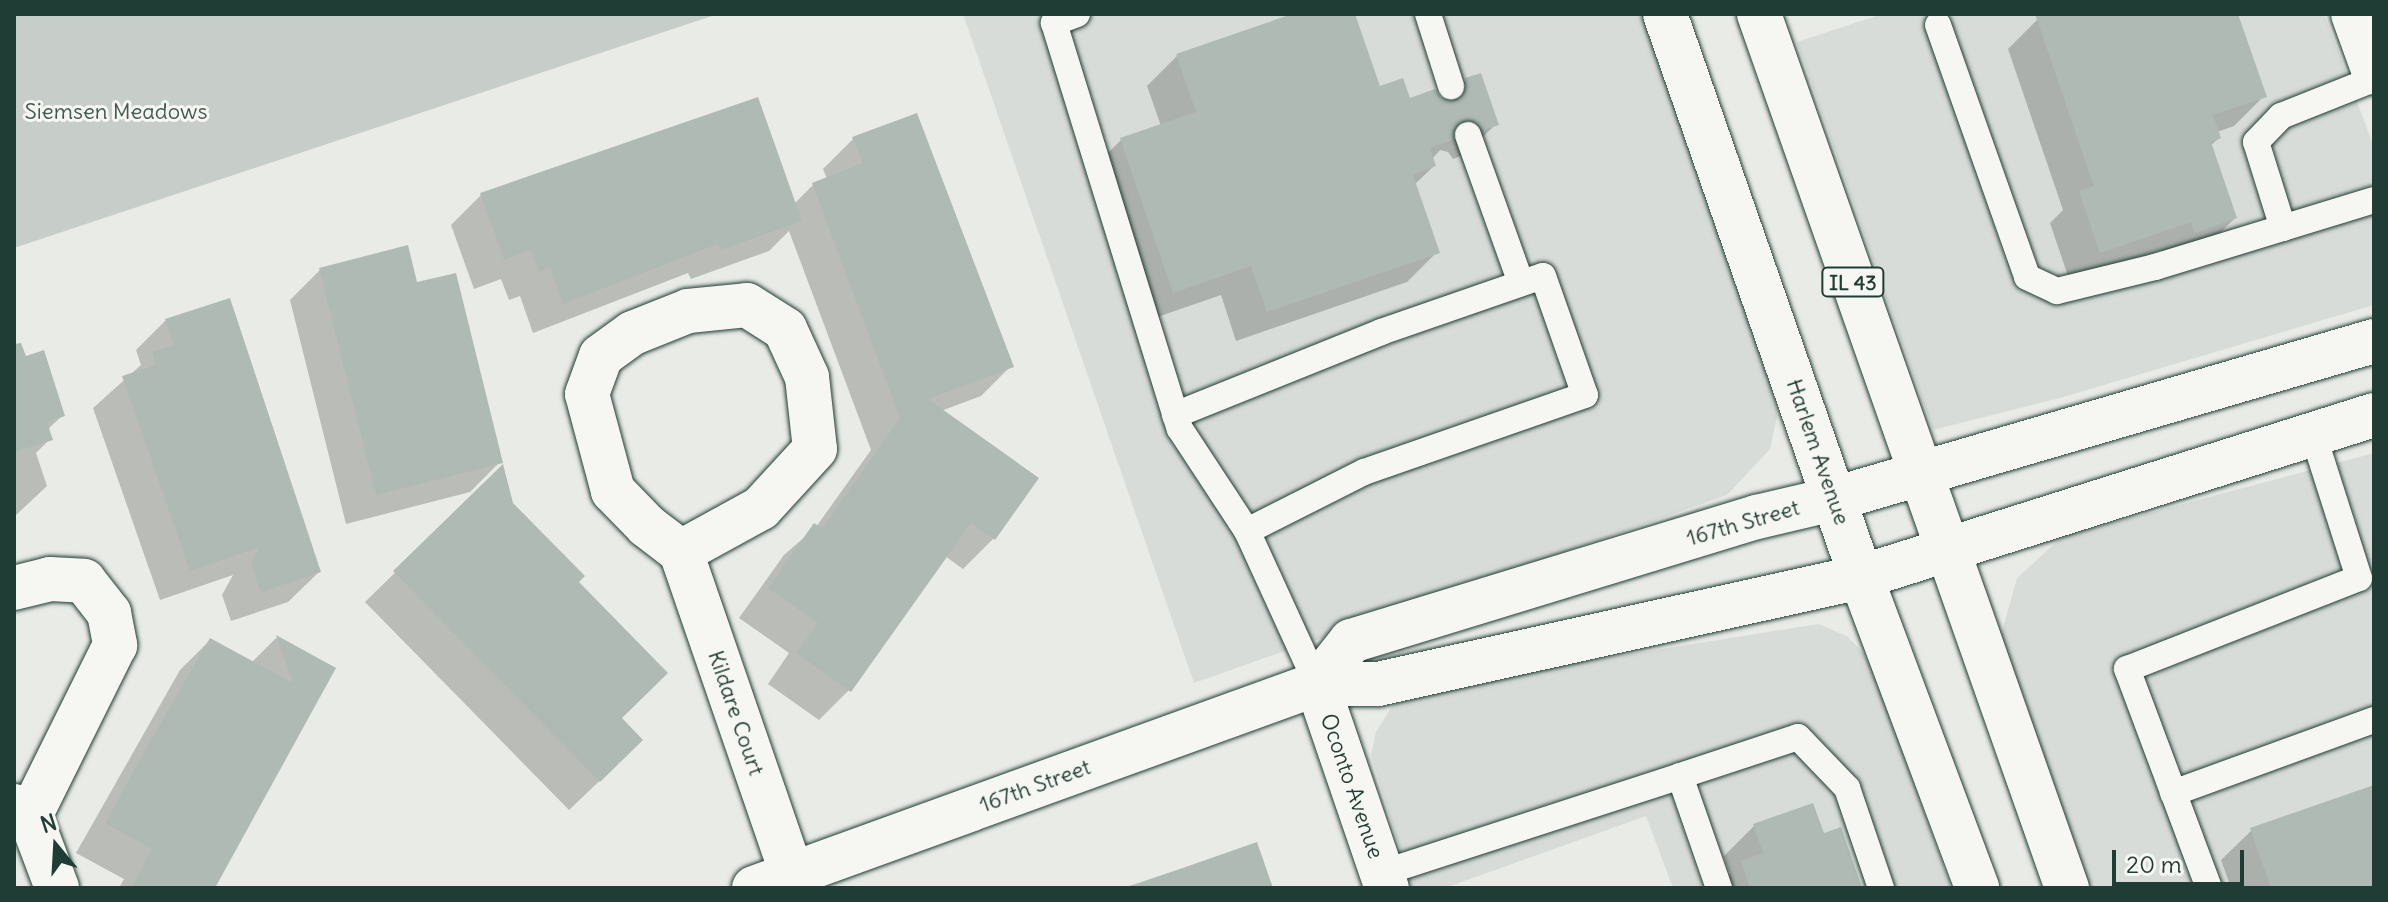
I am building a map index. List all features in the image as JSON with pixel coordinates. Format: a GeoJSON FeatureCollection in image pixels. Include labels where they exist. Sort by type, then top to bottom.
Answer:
{"type":"FeatureCollection","features":[{"type":"Feature","properties":{"kind":"street","name":"Harlem Avenue"},"geometry":{"type":"LineString","coordinates":[[1665,14],[1861,577],[1977,888]]}},
{"type":"Feature","properties":{"kind":"street","name":"IL 43"},"geometry":{"type":"LineString","coordinates":[[1759,14],[2067,888]]}},
{"type":"Feature","properties":{"kind":"street"},"geometry":{"type":"LineString","coordinates":[[2353,14],[2374,72]]}},
{"type":"Feature","properties":{"kind":"street"},"geometry":{"type":"LineString","coordinates":[[747,305],[785,329],[807,377],[815,449],[761,508],[681,552],[647,526],[613,491],[587,394],[601,356],[633,333],[688,311],[747,305]]}},
{"type":"Feature","properties":{"kind":"street","name":"167th Street"},"geometry":{"type":"LineString","coordinates":[[1317,684],[1351,641],[1757,517],[1834,499],[2374,341]]}},
{"type":"Feature","properties":{"kind":"street","name":"167th Street"},"geometry":{"type":"LineString","coordinates":[[781,883],[1317,684],[1378,684],[1861,577],[2374,415]]}},
{"type":"Feature","properties":{"kind":"street","name":"Kildare Court"},"geometry":{"type":"LineString","coordinates":[[681,552],[781,883]]}},
{"type":"Feature","properties":{"kind":"street"},"geometry":{"type":"LineString","coordinates":[[14,588],[50,579],[84,581],[109,613],[115,645],[22,811],[57,888]]}},
{"type":"Feature","properties":{"kind":"street","name":"Oconto Avenue"},"geometry":{"type":"LineString","coordinates":[[1317,684],[1385,880]]}},
{"type":"Feature","properties":{"kind":"lane"},"geometry":{"type":"LineString","coordinates":[[1077,14],[1054,23],[1180,429],[1247,531],[1317,684]]}},
{"type":"Feature","properties":{"kind":"lane"},"geometry":{"type":"LineString","coordinates":[[1428,14],[1451,86]]}},
{"type":"Feature","properties":{"kind":"lane"},"geometry":{"type":"LineString","coordinates":[[1938,25],[2027,277],[2057,291],[2155,267],[2374,200]]}},
{"type":"Feature","properties":{"kind":"lane"},"geometry":{"type":"LineString","coordinates":[[2283,228],[2256,142],[2281,116],[2374,79]]}},
{"type":"Feature","properties":{"kind":"lane"},"geometry":{"type":"LineString","coordinates":[[1468,135],[1521,283]]}},
{"type":"Feature","properties":{"kind":"lane"},"geometry":{"type":"LineString","coordinates":[[1175,415],[1381,332],[1543,276],[1585,395],[1364,472],[1247,531]]}},
{"type":"Feature","properties":{"kind":"lane"},"geometry":{"type":"LineString","coordinates":[[2209,888],[2127,669],[2366,585],[2313,434]]}},
{"type":"Feature","properties":{"kind":"lane"},"geometry":{"type":"LineString","coordinates":[[2173,793],[2374,720]]}},
{"type":"Feature","properties":{"kind":"lane"},"geometry":{"type":"LineString","coordinates":[[1385,880],[1798,737],[1847,788],[1881,888]]}},
{"type":"Feature","properties":{"kind":"lane"},"geometry":{"type":"LineString","coordinates":[[1680,776],[1719,888]]}},
{"type":"Feature","properties":{"kind":"shaded area"},"geometry":{"type":"Polygon","coordinates":[[[963,14],[1642,14],[1764,344],[1775,387],[1777,417],[1770,449],[1727,495],[1194,683],[963,14]]]}},
{"type":"Feature","properties":{"kind":"shaded area"},"geometry":{"type":"Polygon","coordinates":[[[1882,14],[2324,14],[2374,147],[2374,305],[2060,398],[1933,430],[1797,42],[1882,14]]]}},
{"type":"Feature","properties":{"kind":"shaded area"},"geometry":{"type":"Polygon","coordinates":[[[2374,453],[2374,888],[2089,888],[2001,635],[2017,578],[2063,536],[2374,453]]]}},
{"type":"Feature","properties":{"kind":"shaded area"},"geometry":{"type":"Polygon","coordinates":[[[1818,624],[1847,636],[1864,654],[1877,679],[1951,888],[1673,888],[1646,816],[1445,888],[1412,888],[1371,755],[1376,732],[1391,708],[1414,692],[1442,684],[1818,624]]]}},
{"type":"Feature","properties":{"kind":"green space","name":"Siemsen Meadows"},"geometry":{"type":"Polygon","coordinates":[[[14,14],[718,14],[14,248],[14,14]]]}},
{"type":"Feature","properties":{"kind":"building"},"geometry":{"type":"Polygon","coordinates":[[[1292,14],[1355,14],[1380,86],[1403,78],[1410,98],[1435,89],[1441,98],[1457,101],[1466,90],[1465,78],[1481,73],[1499,125],[1483,130],[1472,120],[1462,120],[1452,131],[1453,140],[1430,148],[1436,166],[1413,175],[1440,253],[1267,312],[1251,266],[1173,293],[1120,138],[1196,112],[1176,54],[1292,14]]]}},
{"type":"Feature","properties":{"kind":"building"},"geometry":{"type":"Polygon","coordinates":[[[2035,14],[2238,14],[2267,97],[2213,115],[2221,138],[2211,142],[2237,218],[2195,233],[2191,222],[2100,253],[2079,191],[2094,186],[2035,14]]]}},
{"type":"Feature","properties":{"kind":"building"},"geometry":{"type":"Polygon","coordinates":[[[758,97],[802,221],[721,250],[718,244],[563,304],[550,267],[539,272],[531,250],[504,260],[480,193],[758,97]]]}},
{"type":"Feature","properties":{"kind":"building"},"geometry":{"type":"Polygon","coordinates":[[[917,113],[1014,367],[928,399],[1039,478],[995,540],[971,523],[851,692],[796,653],[818,623],[768,588],[814,523],[822,529],[900,418],[812,183],[863,163],[852,137],[917,113]]]}},
{"type":"Feature","properties":{"kind":"building"},"geometry":{"type":"Polygon","coordinates":[[[408,245],[417,282],[456,273],[503,463],[376,495],[319,268],[408,245]]]}},
{"type":"Feature","properties":{"kind":"building"},"geometry":{"type":"Polygon","coordinates":[[[230,298],[321,572],[261,592],[251,563],[260,547],[190,571],[122,376],[156,365],[152,352],[174,345],[165,319],[230,298]]]}},
{"type":"Feature","properties":{"kind":"building"},"geometry":{"type":"Polygon","coordinates":[[[21,343],[26,356],[44,350],[65,416],[47,422],[53,440],[14,452],[14,344],[21,343]]]}},
{"type":"Feature","properties":{"kind":"building"},"geometry":{"type":"Polygon","coordinates":[[[503,464],[513,503],[585,576],[579,582],[668,673],[622,718],[643,740],[600,782],[393,571],[503,464]]]}},
{"type":"Feature","properties":{"kind":"building"},"geometry":{"type":"Polygon","coordinates":[[[276,635],[336,668],[215,888],[131,888],[152,849],[105,823],[148,745],[210,638],[293,683],[276,635]]]}},
{"type":"Feature","properties":{"kind":"building"},"geometry":{"type":"Polygon","coordinates":[[[2374,785],[2374,888],[2271,888],[2250,828],[2374,785]]]}},
{"type":"Feature","properties":{"kind":"building"},"geometry":{"type":"Polygon","coordinates":[[[1813,803],[1824,833],[1841,827],[1862,888],[1750,888],[1741,861],[1763,853],[1753,824],[1813,803]]]}},
{"type":"Feature","properties":{"kind":"building"},"geometry":{"type":"Polygon","coordinates":[[[1257,842],[1273,888],[1141,888],[1140,883],[1257,842]]]}}]}
